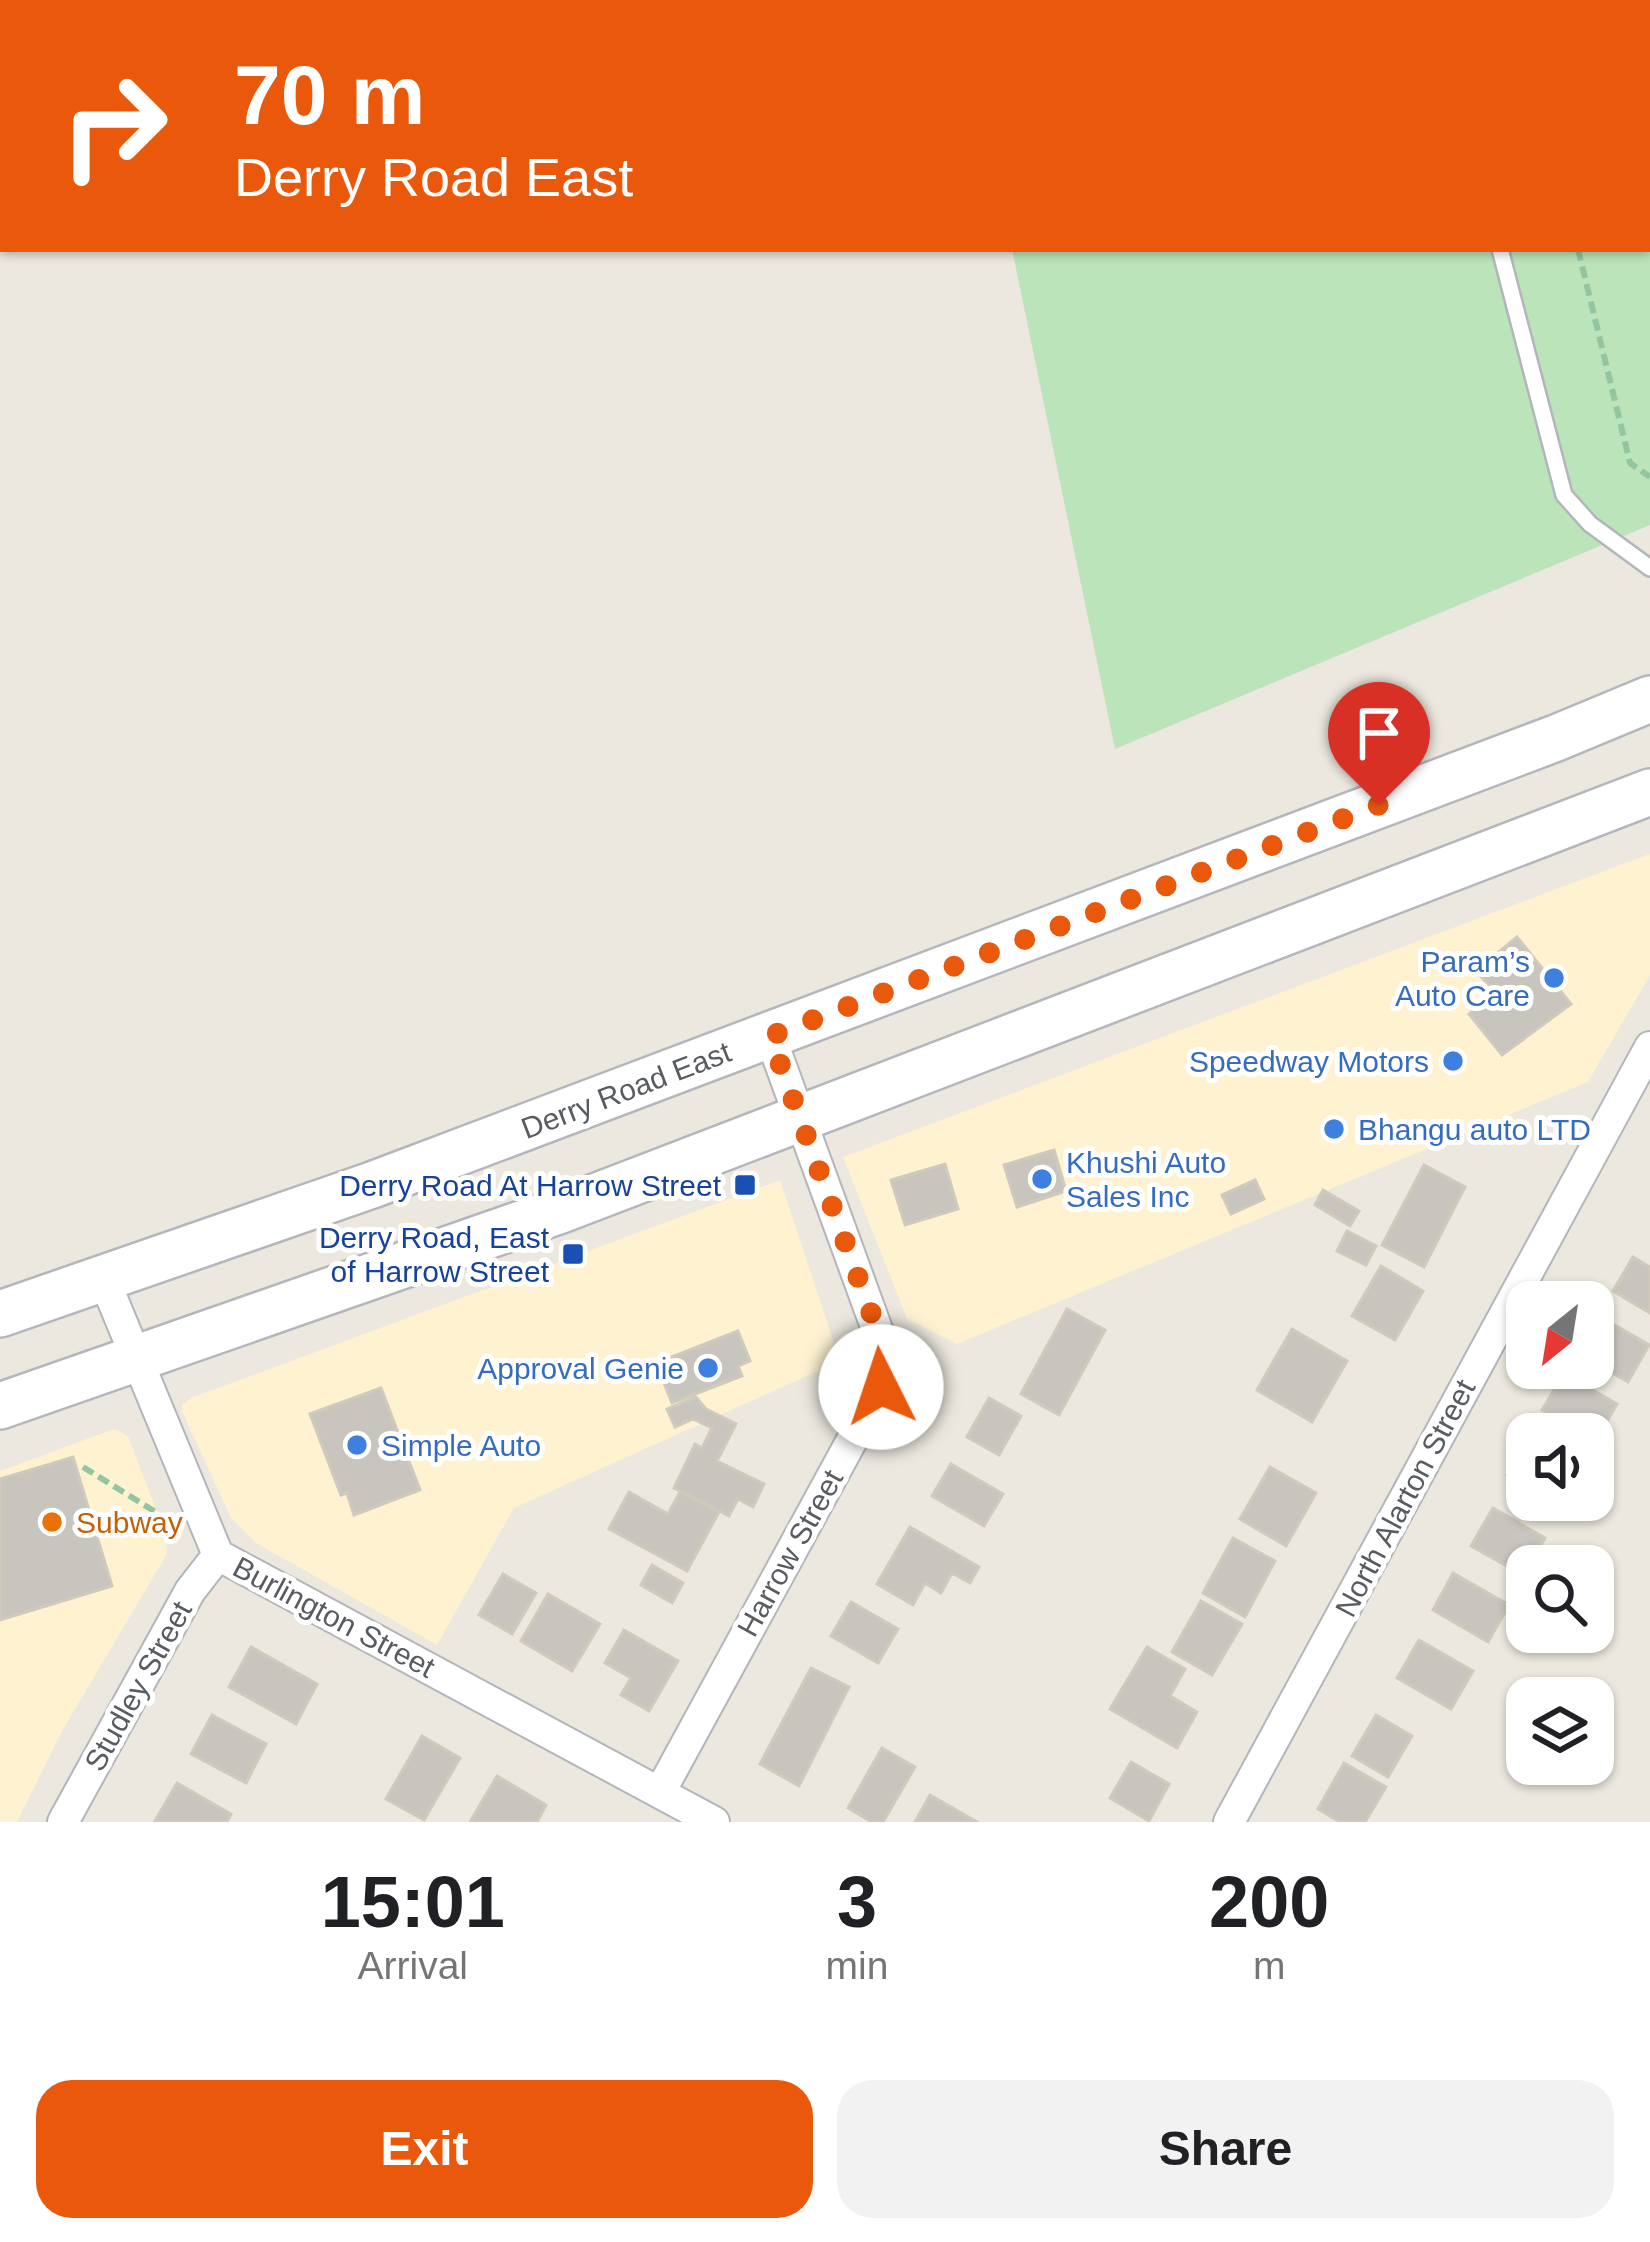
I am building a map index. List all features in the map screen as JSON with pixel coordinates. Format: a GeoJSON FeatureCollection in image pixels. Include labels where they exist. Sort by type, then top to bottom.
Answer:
{"type":"FeatureCollection","features":[{"type":"Feature","properties":{"kind":"main road","name":"Derry Road East"},"geometry":{"type":"LineString","coordinates":[[0,1314],[372,1186],[1650,699]]}},
{"type":"Feature","properties":{"kind":"main road"},"geometry":{"type":"LineString","coordinates":[[0,1406],[561,1210],[1650,792]]}},
{"type":"Feature","properties":{"kind":"street","name":"Harrow Street"},"geometry":{"type":"LineString","coordinates":[[660,1792],[881,1387],[878,1332],[770,1036]]}},
{"type":"Feature","properties":{"kind":"street","name":"North Alarton Street"},"geometry":{"type":"LineString","coordinates":[[1229,1822],[1650,1047]]}},
{"type":"Feature","properties":{"kind":"street","name":"Burlington Street"},"geometry":{"type":"LineString","coordinates":[[103,1277],[218,1555],[714,1822]]}},
{"type":"Feature","properties":{"kind":"street","name":"Studley Street"},"geometry":{"type":"LineString","coordinates":[[63,1822],[190,1591],[218,1555]]}},
{"type":"Feature","properties":{"kind":"lane"},"geometry":{"type":"LineString","coordinates":[[1501,252],[1564,495],[1590,524],[1650,568]]}},
{"type":"Feature","properties":{"kind":"path"},"geometry":{"type":"LineString","coordinates":[[1579,252],[1630,463],[1650,477]]}},
{"type":"Feature","properties":{"kind":"path"},"geometry":{"type":"LineString","coordinates":[[82,1467],[162,1516]]}},
{"type":"Feature","properties":{"kind":"shaded area"},"geometry":{"type":"Polygon","coordinates":[[[1650,854],[1650,975],[1588,1082],[957,1344],[907,1319],[843,1157],[1650,854]]]}},
{"type":"Feature","properties":{"kind":"shaded area"},"geometry":{"type":"Polygon","coordinates":[[[780,1180],[840,1361],[514,1508],[437,1645],[256,1543],[231,1518],[182,1411],[191,1398],[780,1180]]]}},
{"type":"Feature","properties":{"kind":"shaded area"},"geometry":{"type":"Polygon","coordinates":[[[114,1429],[128,1436],[166,1535],[167,1554],[62,1731],[17,1822],[0,1822],[0,1471],[114,1429]]]}},
{"type":"Feature","properties":{"kind":"green space"},"geometry":{"type":"Polygon","coordinates":[[[1013,252],[1650,252],[1650,525],[1115,749],[1013,252]]]}},
{"type":"Feature","properties":{"kind":"building"},"geometry":{"type":"Polygon","coordinates":[[[1517,937],[1571,1004],[1502,1055],[1469,1014],[1495,993],[1476,971],[1517,937]]]}},
{"type":"Feature","properties":{"kind":"building"},"geometry":{"type":"Polygon","coordinates":[[[1054,1150],[1066,1191],[1017,1207],[1004,1165],[1054,1150]]]}},
{"type":"Feature","properties":{"kind":"building"},"geometry":{"type":"Polygon","coordinates":[[[945,1164],[958,1209],[905,1225],[891,1180],[945,1164]]]}},
{"type":"Feature","properties":{"kind":"building"},"geometry":{"type":"Polygon","coordinates":[[[1424,1165],[1465,1187],[1424,1267],[1382,1245],[1424,1165]]]}},
{"type":"Feature","properties":{"kind":"building"},"geometry":{"type":"Polygon","coordinates":[[[1255,1180],[1264,1199],[1231,1214],[1222,1195],[1255,1180]]]}},
{"type":"Feature","properties":{"kind":"building"},"geometry":{"type":"Polygon","coordinates":[[[1323,1190],[1359,1211],[1350,1226],[1315,1205],[1323,1190]]]}},
{"type":"Feature","properties":{"kind":"building"},"geometry":{"type":"Polygon","coordinates":[[[1347,1231],[1376,1246],[1366,1265],[1337,1251],[1347,1231]]]}},
{"type":"Feature","properties":{"kind":"building"},"geometry":{"type":"Polygon","coordinates":[[[1633,1257],[1650,1267],[1650,1313],[1614,1292],[1633,1257]]]}},
{"type":"Feature","properties":{"kind":"building"},"geometry":{"type":"Polygon","coordinates":[[[1381,1266],[1423,1291],[1395,1340],[1352,1316],[1381,1266]]]}},
{"type":"Feature","properties":{"kind":"building"},"geometry":{"type":"Polygon","coordinates":[[[1067,1309],[1105,1330],[1059,1415],[1021,1394],[1067,1309]]]}},
{"type":"Feature","properties":{"kind":"building"},"geometry":{"type":"Polygon","coordinates":[[[1614,1325],[1649,1345],[1628,1382],[1614,1374],[1614,1325]]]}},
{"type":"Feature","properties":{"kind":"building"},"geometry":{"type":"Polygon","coordinates":[[[1292,1329],[1347,1361],[1312,1422],[1257,1390],[1292,1329]]]}},
{"type":"Feature","properties":{"kind":"building"},"geometry":{"type":"Polygon","coordinates":[[[738,1331],[750,1361],[738,1366],[742,1376],[672,1403],[656,1363],[738,1331]]]}},
{"type":"Feature","properties":{"kind":"building"},"geometry":{"type":"Polygon","coordinates":[[[381,1388],[420,1490],[354,1515],[347,1493],[341,1495],[310,1414],[381,1388]]]}},
{"type":"Feature","properties":{"kind":"building"},"geometry":{"type":"Polygon","coordinates":[[[1554,1389],[1591,1389],[1617,1404],[1612,1413],[1542,1410],[1554,1389]]]}},
{"type":"Feature","properties":{"kind":"building"},"geometry":{"type":"Polygon","coordinates":[[[696,1397],[706,1409],[736,1424],[717,1461],[764,1484],[753,1507],[738,1499],[729,1516],[674,1488],[695,1444],[702,1448],[712,1428],[693,1419],[675,1427],[667,1409],[696,1397]]]}},
{"type":"Feature","properties":{"kind":"building"},"geometry":{"type":"Polygon","coordinates":[[[989,1398],[1021,1416],[999,1455],[967,1437],[989,1398]]]}},
{"type":"Feature","properties":{"kind":"building"},"geometry":{"type":"Polygon","coordinates":[[[73,1457],[112,1586],[0,1620],[0,1479],[73,1457]]]}},
{"type":"Feature","properties":{"kind":"building"},"geometry":{"type":"Polygon","coordinates":[[[951,1464],[1003,1494],[984,1526],[932,1496],[951,1464]]]}},
{"type":"Feature","properties":{"kind":"building"},"geometry":{"type":"Polygon","coordinates":[[[1270,1467],[1316,1493],[1286,1546],[1240,1519],[1270,1467]]]}},
{"type":"Feature","properties":{"kind":"building"},"geometry":{"type":"Polygon","coordinates":[[[629,1492],[668,1514],[680,1492],[719,1512],[687,1571],[609,1529],[629,1492]]]}},
{"type":"Feature","properties":{"kind":"building"},"geometry":{"type":"Polygon","coordinates":[[[1493,1508],[1506,1516],[1506,1521],[1516,1521],[1545,1538],[1541,1545],[1506,1545],[1506,1566],[1471,1546],[1493,1508]]]}},
{"type":"Feature","properties":{"kind":"building"},"geometry":{"type":"Polygon","coordinates":[[[910,1527],[979,1567],[970,1583],[952,1573],[941,1593],[925,1583],[913,1605],[877,1584],[910,1527]]]}},
{"type":"Feature","properties":{"kind":"building"},"geometry":{"type":"Polygon","coordinates":[[[1233,1538],[1275,1561],[1245,1617],[1203,1593],[1233,1538]]]}},
{"type":"Feature","properties":{"kind":"building"},"geometry":{"type":"Polygon","coordinates":[[[652,1565],[683,1583],[672,1603],[641,1585],[652,1565]]]}},
{"type":"Feature","properties":{"kind":"building"},"geometry":{"type":"Polygon","coordinates":[[[1453,1573],[1506,1603],[1488,1642],[1433,1610],[1453,1573]]]}},
{"type":"Feature","properties":{"kind":"building"},"geometry":{"type":"Polygon","coordinates":[[[503,1574],[536,1593],[512,1634],[479,1615],[503,1574]]]}},
{"type":"Feature","properties":{"kind":"building"},"geometry":{"type":"Polygon","coordinates":[[[548,1594],[600,1624],[572,1671],[521,1641],[548,1594]]]}},
{"type":"Feature","properties":{"kind":"building"},"geometry":{"type":"Polygon","coordinates":[[[1201,1601],[1242,1624],[1212,1675],[1172,1652],[1201,1601]]]}},
{"type":"Feature","properties":{"kind":"building"},"geometry":{"type":"Polygon","coordinates":[[[851,1602],[898,1629],[878,1663],[831,1636],[851,1602]]]}},
{"type":"Feature","properties":{"kind":"building"},"geometry":{"type":"Polygon","coordinates":[[[624,1630],[678,1661],[649,1711],[621,1695],[631,1678],[605,1663],[624,1630]]]}},
{"type":"Feature","properties":{"kind":"building"},"geometry":{"type":"Polygon","coordinates":[[[1419,1640],[1473,1671],[1451,1709],[1397,1678],[1419,1640]]]}},
{"type":"Feature","properties":{"kind":"building"},"geometry":{"type":"Polygon","coordinates":[[[251,1647],[317,1684],[296,1724],[229,1687],[251,1647]]]}},
{"type":"Feature","properties":{"kind":"building"},"geometry":{"type":"Polygon","coordinates":[[[1147,1647],[1185,1669],[1170,1696],[1197,1712],[1177,1748],[1110,1709],[1147,1647]]]}},
{"type":"Feature","properties":{"kind":"building"},"geometry":{"type":"Polygon","coordinates":[[[811,1668],[849,1687],[799,1786],[760,1764],[811,1668]]]}},
{"type":"Feature","properties":{"kind":"building"},"geometry":{"type":"Polygon","coordinates":[[[212,1715],[266,1744],[246,1783],[191,1754],[212,1715]]]}},
{"type":"Feature","properties":{"kind":"building"},"geometry":{"type":"Polygon","coordinates":[[[1376,1715],[1412,1736],[1388,1777],[1352,1756],[1376,1715]]]}},
{"type":"Feature","properties":{"kind":"building"},"geometry":{"type":"Polygon","coordinates":[[[422,1736],[460,1758],[424,1820],[386,1799],[422,1736]]]}},
{"type":"Feature","properties":{"kind":"building"},"geometry":{"type":"Polygon","coordinates":[[[882,1748],[915,1767],[883,1822],[872,1822],[848,1808],[882,1748]]]}},
{"type":"Feature","properties":{"kind":"building"},"geometry":{"type":"Polygon","coordinates":[[[1131,1762],[1169,1784],[1149,1821],[1110,1798],[1131,1762]]]}},
{"type":"Feature","properties":{"kind":"building"},"geometry":{"type":"Polygon","coordinates":[[[1344,1763],[1386,1787],[1365,1822],[1340,1822],[1318,1809],[1344,1763]]]}},
{"type":"Feature","properties":{"kind":"building"},"geometry":{"type":"Polygon","coordinates":[[[497,1776],[546,1805],[537,1822],[470,1822],[497,1776]]]}},
{"type":"Feature","properties":{"kind":"building"},"geometry":{"type":"Polygon","coordinates":[[[177,1783],[231,1814],[227,1822],[155,1821],[177,1783]]]}},
{"type":"Feature","properties":{"kind":"building"},"geometry":{"type":"Polygon","coordinates":[[[930,1795],[977,1822],[915,1822],[930,1795]]]}},
{"type":"Feature","properties":{"kind":"place","name":"Param’s Auto Care"},"geometry":{"type":"Point","coordinates":[1554,978]}},
{"type":"Feature","properties":{"kind":"place","name":"Speedway Motors"},"geometry":{"type":"Point","coordinates":[1453,1061]}},
{"type":"Feature","properties":{"kind":"place","name":"Bhangu auto LTD"},"geometry":{"type":"Point","coordinates":[1334,1129]}},
{"type":"Feature","properties":{"kind":"place","name":"Khushi Auto Sales Inc"},"geometry":{"type":"Point","coordinates":[1042,1179]}},
{"type":"Feature","properties":{"kind":"place","name":"Derry Road At Harrow Street"},"geometry":{"type":"Point","coordinates":[745,1185]}},
{"type":"Feature","properties":{"kind":"place","name":"Derry Road, East of Harrow Street"},"geometry":{"type":"Point","coordinates":[573,1254]}},
{"type":"Feature","properties":{"kind":"place","name":"Approval Genie"},"geometry":{"type":"Point","coordinates":[708,1368]}},
{"type":"Feature","properties":{"kind":"place","name":"Simple Auto"},"geometry":{"type":"Point","coordinates":[357,1445]}},
{"type":"Feature","properties":{"kind":"place","name":"Subway"},"geometry":{"type":"Point","coordinates":[52,1522]}},
{"type":"Feature","properties":{"kind":"route"},"geometry":{"type":"LineString","coordinates":[[881,1387],[878,1332],[770,1036],[1379,805]]}}]}
